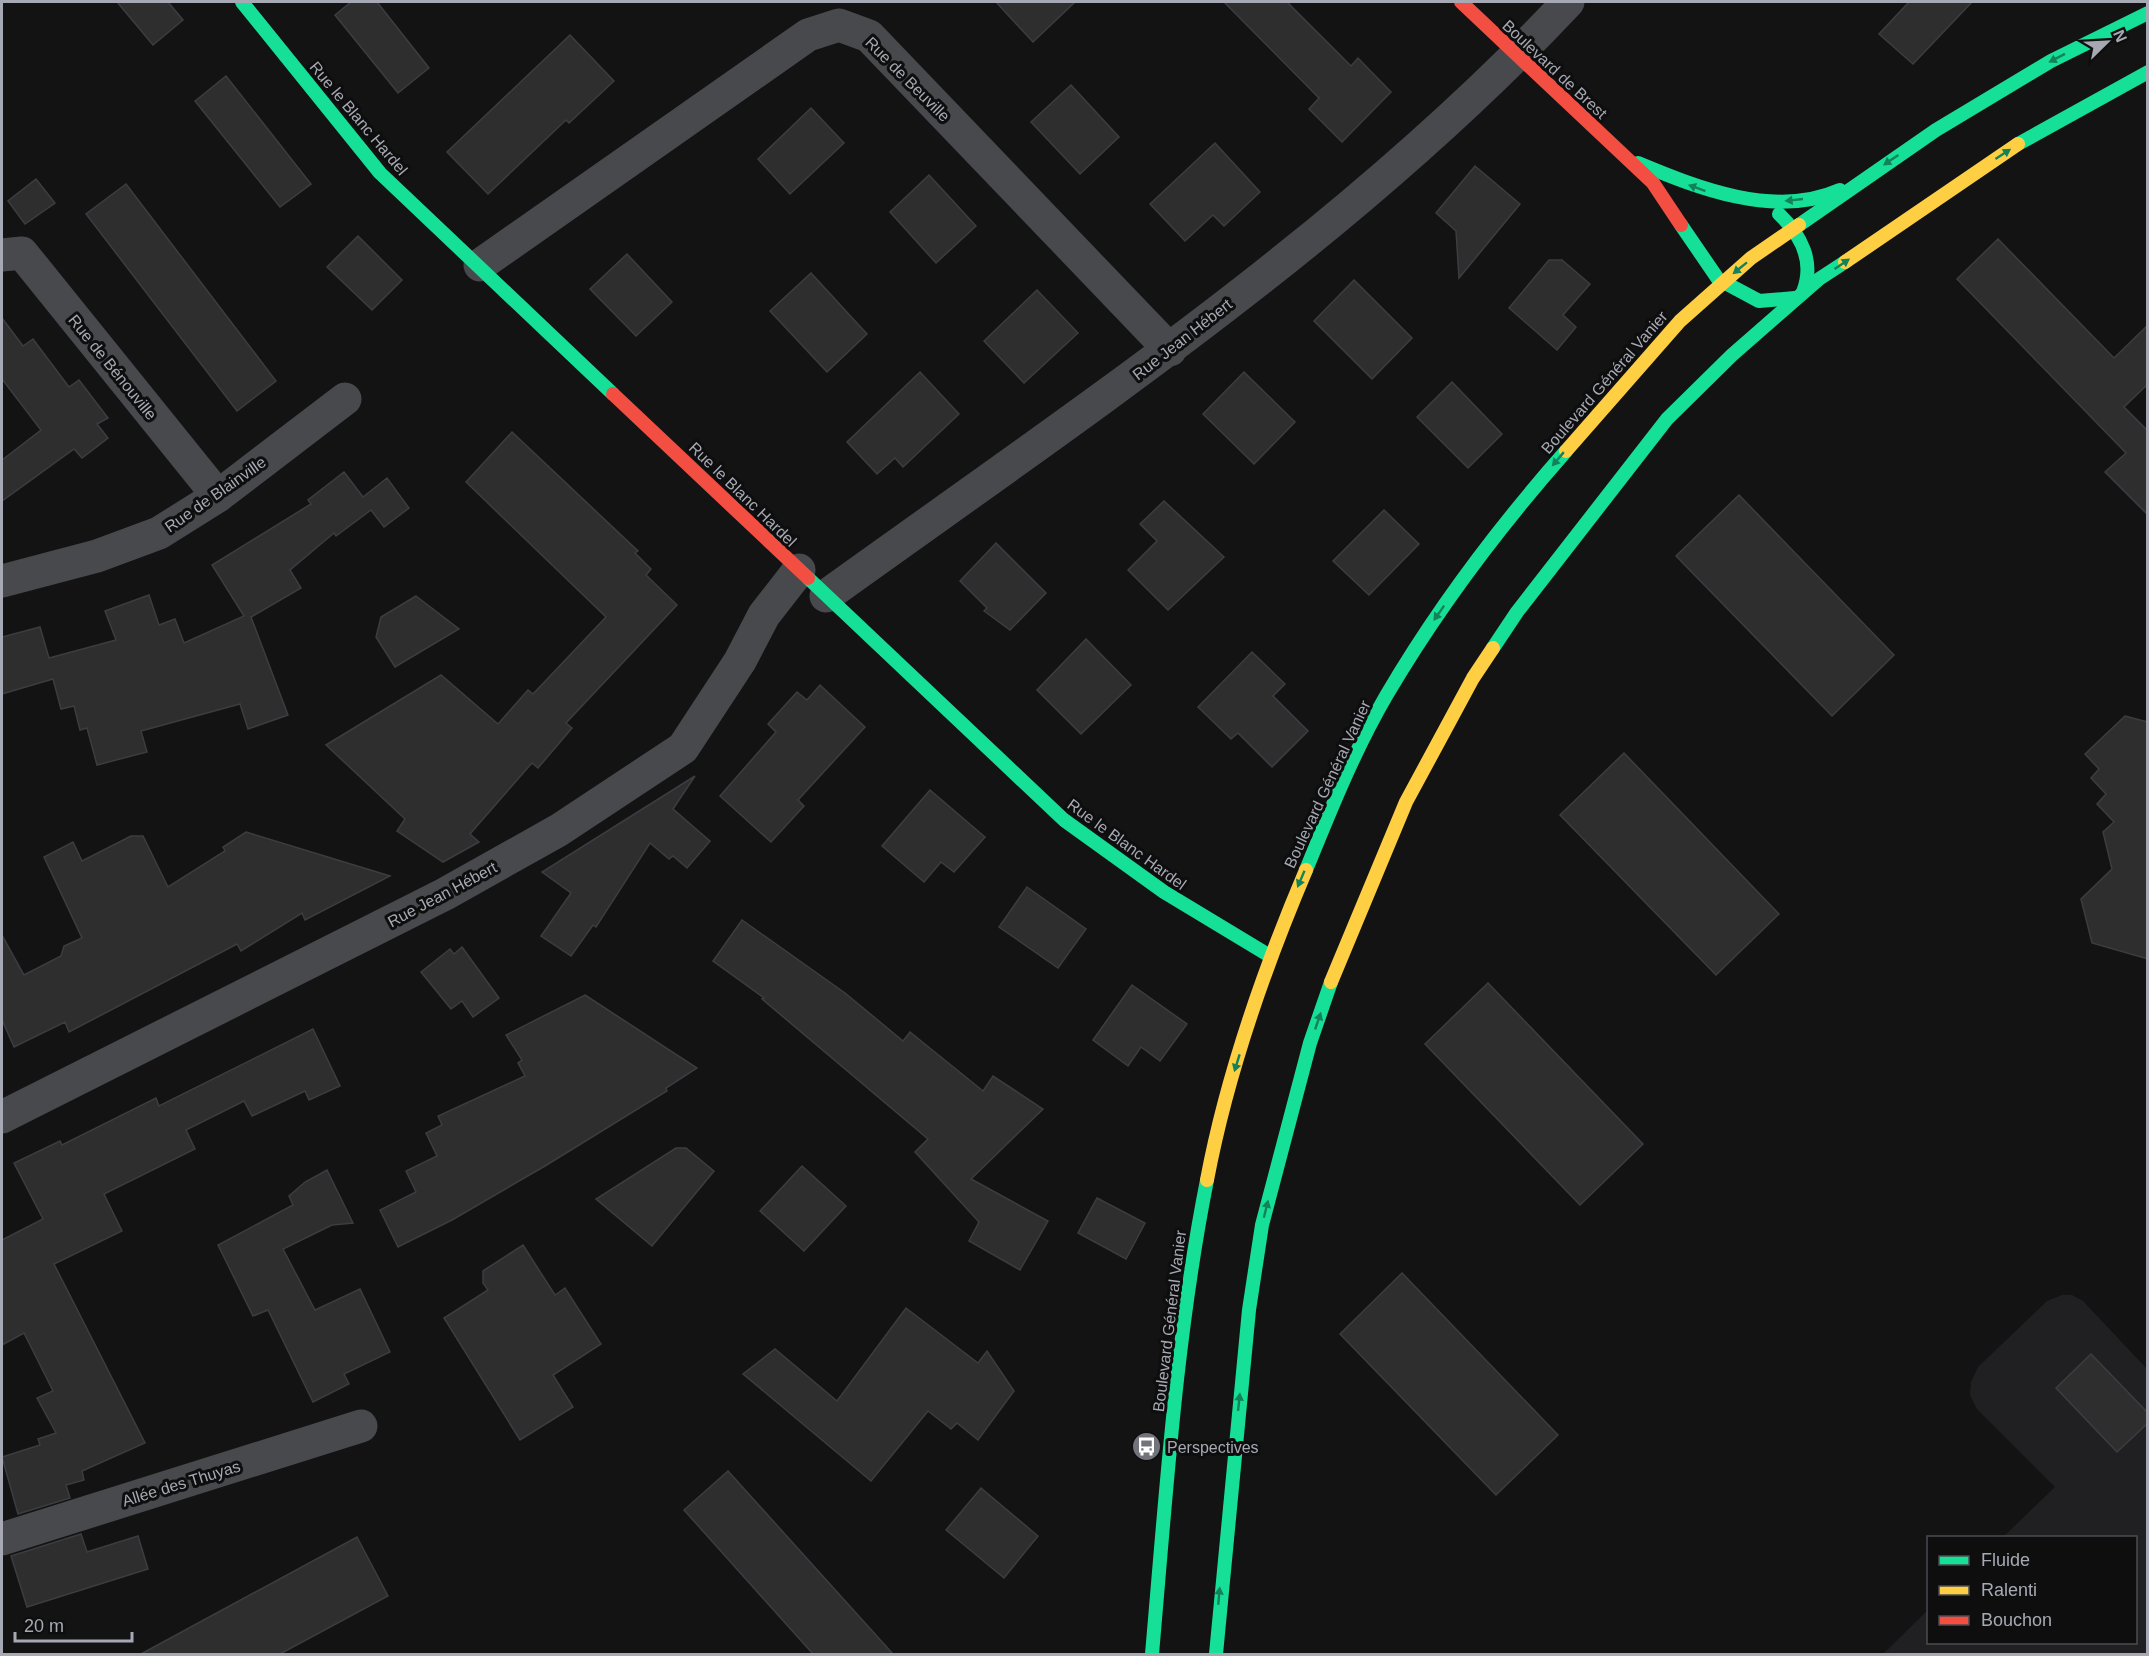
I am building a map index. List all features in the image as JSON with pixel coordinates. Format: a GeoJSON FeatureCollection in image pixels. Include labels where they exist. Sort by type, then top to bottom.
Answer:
{"type":"FeatureCollection","features":[{"type":"Feature","properties":{"kind":"street","name":"Boulevard de Brest"},"geometry":{"type":"LineString","coordinates":[[1461,2],[1653,183],[1689,238]]}},
{"type":"Feature","properties":{"kind":"street","name":"Rue Jean Hébert"},"geometry":{"type":"LineString","coordinates":[[826,596],[1170,350],[1331,220],[1466,104],[1517,57],[1568,2]]}},
{"type":"Feature","properties":{"kind":"street","name":"Rue le Blanc Hardel"},"geometry":{"type":"LineString","coordinates":[[245,3],[380,173],[480,265],[1064,820],[1118,862],[1184,906],[1270,956]]}},
{"type":"Feature","properties":{"kind":"street","name":"Boulevard Général Vanier"},"geometry":{"type":"LineString","coordinates":[[1152,1654],[1170,1444],[1189,1271],[1208,1173],[1232,1080],[1270,956],[1343,781],[1385,698],[1434,619],[1525,498],[1680,321],[1722,282],[1751,258],[1936,130],[2051,61],[2148,13]]}},
{"type":"Feature","properties":{"kind":"street","name":"Rue de Beuville"},"geometry":{"type":"LineString","coordinates":[[480,265],[808,35],[839,25],[869,36],[1170,350]]}},
{"type":"Feature","properties":{"kind":"street"},"geometry":{"type":"LineString","coordinates":[[1216,1654],[1219,1602],[1241,1390],[1262,1225],[1307,1053],[1338,960],[1406,802],[1473,678],[1517,612],[1667,419],[1799,295],[2026,139],[2148,72]]}},
{"type":"Feature","properties":{"kind":"street"},"geometry":{"type":"LineString","coordinates":[[1628,159],[1711,193],[1754,201],[1774,202],[1816,198],[1833,194],[1869,175]]}},
{"type":"Feature","properties":{"kind":"street"},"geometry":{"type":"LineString","coordinates":[[1754,201],[1773,209],[1788,222],[1807,258],[1809,278],[1799,295]]}},
{"type":"Feature","properties":{"kind":"street"},"geometry":{"type":"LineString","coordinates":[[1689,238],[1710,269],[1722,282],[1759,301],[1799,295]]}},
{"type":"Feature","properties":{"kind":"street"},"geometry":{"type":"LineString","coordinates":[[1680,321],[1698,297],[1702,279],[1689,238]]}},
{"type":"Feature","properties":{"kind":"street","name":"Rue de Bénouville"},"geometry":{"type":"LineString","coordinates":[[2,255],[22,253],[218,496]]}},
{"type":"Feature","properties":{"kind":"street","name":"Rue de Blainville"},"geometry":{"type":"LineString","coordinates":[[2,581],[97,556],[159,533],[218,496],[345,399]]}},
{"type":"Feature","properties":{"kind":"street","name":"Rue Jean Hébert"},"geometry":{"type":"LineString","coordinates":[[2,1117],[445,894],[559,830],[682,748],[740,661],[764,615],[799,570]]}},
{"type":"Feature","properties":{"kind":"street","name":"Allée des Thuyas"},"geometry":{"type":"LineString","coordinates":[[2,1539],[361,1426]]}},
{"type":"Feature","properties":{"kind":"shaded area"},"geometry":{"type":"Polygon","coordinates":[[[2062,1295],[2072,1295],[2083,1301],[2147,1369],[2147,1654],[1883,1654],[1927,1611],[1927,1644],[2137,1644],[2137,1536],[2004,1536],[2055,1487],[1977,1409],[1970,1395],[1971,1382],[1978,1367],[2047,1301],[2062,1295]]]}},
{"type":"Feature","properties":{"kind":"building"},"geometry":{"type":"Polygon","coordinates":[[[117,2],[168,2],[183,20],[153,45],[117,2]]]}},
{"type":"Feature","properties":{"kind":"building"},"geometry":{"type":"Polygon","coordinates":[[[351,2],[377,2],[429,68],[398,93],[335,15],[351,2]]]}},
{"type":"Feature","properties":{"kind":"building"},"geometry":{"type":"Polygon","coordinates":[[[996,2],[1075,2],[1033,42],[996,2]]]}},
{"type":"Feature","properties":{"kind":"building"},"geometry":{"type":"Polygon","coordinates":[[[1224,2],[1287,2],[1351,66],[1358,58],[1391,92],[1342,142],[1309,109],[1319,98],[1224,2]]]}},
{"type":"Feature","properties":{"kind":"building"},"geometry":{"type":"Polygon","coordinates":[[[1909,2],[1972,2],[1913,64],[1879,34],[1909,2]]]}},
{"type":"Feature","properties":{"kind":"building"},"geometry":{"type":"Polygon","coordinates":[[[570,35],[614,81],[569,123],[566,120],[488,194],[447,152],[570,35]]]}},
{"type":"Feature","properties":{"kind":"building"},"geometry":{"type":"Polygon","coordinates":[[[226,76],[311,184],[280,207],[195,101],[226,76]]]}},
{"type":"Feature","properties":{"kind":"building"},"geometry":{"type":"Polygon","coordinates":[[[1071,85],[1119,137],[1080,174],[1031,122],[1071,85]]]}},
{"type":"Feature","properties":{"kind":"building"},"geometry":{"type":"Polygon","coordinates":[[[811,108],[844,143],[790,194],[758,159],[811,108]]]}},
{"type":"Feature","properties":{"kind":"building"},"geometry":{"type":"Polygon","coordinates":[[[1215,143],[1260,192],[1224,226],[1213,215],[1185,241],[1150,204],[1215,143]]]}},
{"type":"Feature","properties":{"kind":"building"},"geometry":{"type":"Polygon","coordinates":[[[1475,166],[1520,204],[1459,278],[1456,231],[1436,213],[1475,166]]]}},
{"type":"Feature","properties":{"kind":"building"},"geometry":{"type":"Polygon","coordinates":[[[929,175],[976,226],[936,263],[890,212],[929,175]]]}},
{"type":"Feature","properties":{"kind":"building"},"geometry":{"type":"Polygon","coordinates":[[[36,179],[55,203],[25,224],[8,201],[36,179]]]}},
{"type":"Feature","properties":{"kind":"building"},"geometry":{"type":"Polygon","coordinates":[[[126,184],[276,381],[237,411],[86,214],[126,184]]]}},
{"type":"Feature","properties":{"kind":"building"},"geometry":{"type":"Polygon","coordinates":[[[358,236],[402,280],[372,310],[327,267],[358,236]]]}},
{"type":"Feature","properties":{"kind":"building"},"geometry":{"type":"Polygon","coordinates":[[[1998,239],[2114,358],[2148,325],[2148,384],[2124,407],[2148,431],[2148,515],[2105,472],[2126,453],[1957,279],[1998,239]]]}},
{"type":"Feature","properties":{"kind":"building"},"geometry":{"type":"Polygon","coordinates":[[[627,254],[672,302],[636,336],[590,289],[627,254]]]}},
{"type":"Feature","properties":{"kind":"building"},"geometry":{"type":"Polygon","coordinates":[[[1549,260],[1562,260],[1590,284],[1563,315],[1576,327],[1557,350],[1509,308],[1549,260]]]}},
{"type":"Feature","properties":{"kind":"building"},"geometry":{"type":"Polygon","coordinates":[[[811,273],[867,334],[827,372],[770,311],[811,273]]]}},
{"type":"Feature","properties":{"kind":"building"},"geometry":{"type":"Polygon","coordinates":[[[1354,280],[1412,338],[1372,379],[1314,321],[1354,280]]]}},
{"type":"Feature","properties":{"kind":"building"},"geometry":{"type":"Polygon","coordinates":[[[1037,290],[1078,333],[1024,383],[984,341],[1037,290]]]}},
{"type":"Feature","properties":{"kind":"building"},"geometry":{"type":"Polygon","coordinates":[[[2,318],[23,346],[33,339],[69,387],[79,380],[108,418],[97,424],[108,438],[82,458],[74,449],[2,501],[2,460],[41,430],[2,379],[2,318]]]}},
{"type":"Feature","properties":{"kind":"building"},"geometry":{"type":"Polygon","coordinates":[[[920,372],[959,414],[903,467],[895,458],[877,474],[847,442],[920,372]]]}},
{"type":"Feature","properties":{"kind":"building"},"geometry":{"type":"Polygon","coordinates":[[[1244,372],[1295,422],[1254,464],[1203,414],[1244,372]]]}},
{"type":"Feature","properties":{"kind":"building"},"geometry":{"type":"Polygon","coordinates":[[[1452,382],[1502,434],[1468,468],[1417,417],[1452,382]]]}},
{"type":"Feature","properties":{"kind":"building"},"geometry":{"type":"Polygon","coordinates":[[[512,432],[638,551],[635,553],[651,569],[646,575],[677,605],[566,723],[572,728],[538,768],[532,763],[470,834],[479,842],[443,862],[397,831],[405,819],[326,745],[441,675],[498,724],[528,690],[533,694],[606,617],[466,482],[512,432]]]}},
{"type":"Feature","properties":{"kind":"building"},"geometry":{"type":"Polygon","coordinates":[[[344,472],[363,497],[387,478],[409,508],[384,527],[371,510],[336,536],[334,533],[290,570],[301,588],[251,617],[288,715],[248,729],[240,704],[141,731],[147,752],[97,765],[87,728],[80,730],[74,706],[61,709],[53,679],[2,694],[2,637],[40,627],[49,658],[116,640],[105,611],[149,595],[159,625],[175,619],[184,643],[244,616],[212,565],[311,504],[308,500],[344,472]]]}},
{"type":"Feature","properties":{"kind":"building"},"geometry":{"type":"Polygon","coordinates":[[[1739,495],[1894,655],[1832,716],[1676,556],[1739,495]]]}},
{"type":"Feature","properties":{"kind":"building"},"geometry":{"type":"Polygon","coordinates":[[[1164,501],[1224,557],[1168,610],[1128,570],[1157,541],[1140,524],[1164,501]]]}},
{"type":"Feature","properties":{"kind":"building"},"geometry":{"type":"Polygon","coordinates":[[[1384,510],[1419,544],[1369,595],[1333,561],[1384,510]]]}},
{"type":"Feature","properties":{"kind":"building"},"geometry":{"type":"Polygon","coordinates":[[[996,543],[1046,593],[1010,630],[984,611],[987,608],[960,581],[996,543]]]}},
{"type":"Feature","properties":{"kind":"building"},"geometry":{"type":"Polygon","coordinates":[[[416,596],[459,629],[395,667],[376,637],[381,617],[416,596]]]}},
{"type":"Feature","properties":{"kind":"building"},"geometry":{"type":"Polygon","coordinates":[[[1086,639],[1131,685],[1081,734],[1037,690],[1086,639]]]}},
{"type":"Feature","properties":{"kind":"building"},"geometry":{"type":"Polygon","coordinates":[[[1252,652],[1285,684],[1273,696],[1308,731],[1272,767],[1238,733],[1231,739],[1198,707],[1252,652]]]}},
{"type":"Feature","properties":{"kind":"building"},"geometry":{"type":"Polygon","coordinates":[[[820,685],[865,727],[798,800],[804,806],[771,842],[720,796],[776,732],[768,724],[797,692],[807,700],[820,685]]]}},
{"type":"Feature","properties":{"kind":"building"},"geometry":{"type":"Polygon","coordinates":[[[2125,716],[2148,722],[2148,959],[2092,943],[2081,899],[2112,869],[2103,832],[2114,822],[2097,804],[2106,794],[2091,778],[2099,769],[2085,754],[2125,716]]]}},
{"type":"Feature","properties":{"kind":"building"},"geometry":{"type":"Polygon","coordinates":[[[1624,753],[1779,914],[1716,975],[1560,815],[1624,753]]]}},
{"type":"Feature","properties":{"kind":"building"},"geometry":{"type":"Polygon","coordinates":[[[695,776],[673,809],[710,841],[687,868],[673,856],[669,859],[650,843],[596,927],[593,925],[571,956],[541,936],[571,893],[542,872],[695,776]]]}},
{"type":"Feature","properties":{"kind":"building"},"geometry":{"type":"Polygon","coordinates":[[[930,790],[985,837],[954,872],[941,862],[924,882],[882,846],[930,790]]]}},
{"type":"Feature","properties":{"kind":"building"},"geometry":{"type":"Polygon","coordinates":[[[246,832],[390,876],[305,920],[302,913],[241,951],[237,944],[69,1032],[65,1022],[14,1047],[2,1020],[2,935],[24,975],[61,956],[64,946],[82,938],[44,857],[73,842],[82,861],[131,836],[143,836],[168,887],[225,851],[223,847],[246,832]]]}},
{"type":"Feature","properties":{"kind":"building"},"geometry":{"type":"Polygon","coordinates":[[[1027,887],[1086,929],[1058,968],[999,927],[1027,887]]]}},
{"type":"Feature","properties":{"kind":"building"},"geometry":{"type":"Polygon","coordinates":[[[742,920],[845,993],[903,1041],[910,1032],[983,1091],[993,1076],[1043,1109],[971,1179],[1048,1221],[1020,1270],[969,1241],[979,1222],[915,1152],[928,1139],[762,999],[764,998],[713,961],[742,920]]]}},
{"type":"Feature","properties":{"kind":"building"},"geometry":{"type":"Polygon","coordinates":[[[462,947],[499,998],[473,1017],[462,1001],[451,1009],[421,972],[450,949],[454,954],[462,947]]]}},
{"type":"Feature","properties":{"kind":"building"},"geometry":{"type":"Polygon","coordinates":[[[1488,983],[1643,1144],[1580,1205],[1425,1044],[1488,983]]]}},
{"type":"Feature","properties":{"kind":"building"},"geometry":{"type":"Polygon","coordinates":[[[1132,985],[1187,1024],[1160,1061],[1141,1047],[1128,1066],[1093,1040],[1132,985]]]}},
{"type":"Feature","properties":{"kind":"building"},"geometry":{"type":"Polygon","coordinates":[[[585,995],[697,1068],[666,1088],[667,1091],[545,1166],[452,1220],[398,1247],[380,1210],[416,1192],[406,1171],[437,1156],[426,1133],[442,1125],[438,1116],[525,1076],[518,1063],[522,1060],[506,1035],[585,995]]]}},
{"type":"Feature","properties":{"kind":"building"},"geometry":{"type":"Polygon","coordinates":[[[313,1029],[340,1086],[309,1100],[305,1091],[252,1116],[244,1101],[186,1130],[195,1149],[104,1194],[122,1231],[54,1264],[145,1443],[82,1471],[84,1480],[66,1485],[70,1498],[18,1514],[2,1457],[40,1445],[38,1439],[56,1433],[37,1398],[53,1391],[24,1333],[2,1345],[2,1240],[43,1219],[14,1163],[60,1141],[62,1145],[156,1098],[159,1106],[313,1029]]]}},
{"type":"Feature","properties":{"kind":"building"},"geometry":{"type":"Polygon","coordinates":[[[676,1148],[686,1148],[714,1171],[652,1246],[596,1199],[676,1148]]]}},
{"type":"Feature","properties":{"kind":"building"},"geometry":{"type":"Polygon","coordinates":[[[802,1166],[846,1206],[804,1251],[760,1211],[802,1166]]]}},
{"type":"Feature","properties":{"kind":"building"},"geometry":{"type":"Polygon","coordinates":[[[327,1170],[353,1223],[332,1225],[283,1249],[315,1310],[360,1289],[390,1352],[344,1374],[349,1384],[313,1402],[268,1310],[253,1316],[218,1245],[293,1205],[289,1196],[305,1182],[327,1170]]]}},
{"type":"Feature","properties":{"kind":"building"},"geometry":{"type":"Polygon","coordinates":[[[1097,1198],[1145,1223],[1126,1259],[1078,1233],[1097,1198]]]}},
{"type":"Feature","properties":{"kind":"building"},"geometry":{"type":"Polygon","coordinates":[[[523,1245],[555,1295],[565,1288],[601,1344],[553,1375],[573,1407],[520,1440],[444,1318],[488,1290],[483,1283],[483,1271],[523,1245]]]}},
{"type":"Feature","properties":{"kind":"building"},"geometry":{"type":"Polygon","coordinates":[[[1402,1273],[1558,1435],[1496,1495],[1340,1334],[1402,1273]]]}},
{"type":"Feature","properties":{"kind":"building"},"geometry":{"type":"Polygon","coordinates":[[[906,1308],[978,1363],[987,1351],[1014,1391],[978,1440],[957,1423],[951,1429],[928,1411],[871,1481],[743,1374],[775,1349],[837,1401],[906,1308]]]}},
{"type":"Feature","properties":{"kind":"building"},"geometry":{"type":"Polygon","coordinates":[[[2091,1354],[2148,1413],[2148,1423],[2117,1452],[2056,1388],[2091,1354]]]}},
{"type":"Feature","properties":{"kind":"building"},"geometry":{"type":"Polygon","coordinates":[[[728,1471],[893,1654],[813,1654],[684,1510],[728,1471]]]}},
{"type":"Feature","properties":{"kind":"building"},"geometry":{"type":"Polygon","coordinates":[[[981,1488],[1038,1536],[1004,1578],[946,1530],[981,1488]]]}},
{"type":"Feature","properties":{"kind":"building"},"geometry":{"type":"Polygon","coordinates":[[[81,1534],[87,1552],[138,1536],[148,1569],[27,1607],[11,1556],[81,1534]]]}},
{"type":"Feature","properties":{"kind":"building"},"geometry":{"type":"Polygon","coordinates":[[[357,1537],[388,1596],[280,1654],[141,1654],[357,1537]]]}},
{"type":"Feature","properties":{"kind":"traffic: fast"},"geometry":{"type":"LineString","coordinates":[[242,2],[380,173],[613,394]]}},
{"type":"Feature","properties":{"kind":"traffic: fast"},"geometry":{"type":"LineString","coordinates":[[1799,225],[1936,130],[2051,61],[2148,13]]}},
{"type":"Feature","properties":{"kind":"traffic: fast"},"geometry":{"type":"LineString","coordinates":[[2018,144],[2148,72]]}},
{"type":"Feature","properties":{"kind":"traffic: fast"},"geometry":{"type":"LineString","coordinates":[[1638,163],[1711,190],[1763,201],[1789,202],[1815,198],[1840,190]]}},
{"type":"Feature","properties":{"kind":"traffic: fast"},"geometry":{"type":"LineString","coordinates":[[1779,214],[1794,231],[1804,250],[1807,270],[1803,292]]}},
{"type":"Feature","properties":{"kind":"traffic: fast"},"geometry":{"type":"LineString","coordinates":[[1681,225],[1718,279],[1759,301],[1795,298]]}},
{"type":"Feature","properties":{"kind":"traffic: fast"},"geometry":{"type":"LineString","coordinates":[[1493,648],[1517,612],[1667,419],[1732,355],[1819,279],[1845,262]]}},
{"type":"Feature","properties":{"kind":"traffic: fast"},"geometry":{"type":"LineString","coordinates":[[1306,870],[1353,760],[1386,696],[1426,632],[1470,569],[1566,451]]}},
{"type":"Feature","properties":{"kind":"traffic: fast"},"geometry":{"type":"LineString","coordinates":[[808,578],[1064,820],[1164,892],[1270,956]]}},
{"type":"Feature","properties":{"kind":"traffic: fast"},"geometry":{"type":"LineString","coordinates":[[1216,1654],[1249,1310],[1262,1225],[1310,1043],[1331,982]]}},
{"type":"Feature","properties":{"kind":"traffic: fast"},"geometry":{"type":"LineString","coordinates":[[1152,1654],[1167,1475],[1180,1357],[1187,1298],[1207,1180]]}},
{"type":"Feature","properties":{"kind":"traffic: slow"},"geometry":{"type":"LineString","coordinates":[[1845,262],[2018,144]]}},
{"type":"Feature","properties":{"kind":"traffic: slow"},"geometry":{"type":"LineString","coordinates":[[1566,451],[1680,321],[1751,258],[1799,225]]}},
{"type":"Feature","properties":{"kind":"traffic: slow"},"geometry":{"type":"LineString","coordinates":[[1331,982],[1406,802],[1473,678],[1493,648]]}},
{"type":"Feature","properties":{"kind":"traffic: slow"},"geometry":{"type":"LineString","coordinates":[[1207,1180],[1225,1101],[1248,1022],[1306,870]]}},
{"type":"Feature","properties":{"kind":"traffic: jam"},"geometry":{"type":"LineString","coordinates":[[1461,2],[1653,183],[1681,225]]}},
{"type":"Feature","properties":{"kind":"traffic: jam"},"geometry":{"type":"LineString","coordinates":[[613,394],[808,578]]}},
{"type":"Feature","properties":{"kind":"place","name":"Perspectives"},"geometry":{"type":"Point","coordinates":[1146,1447]}}]}
